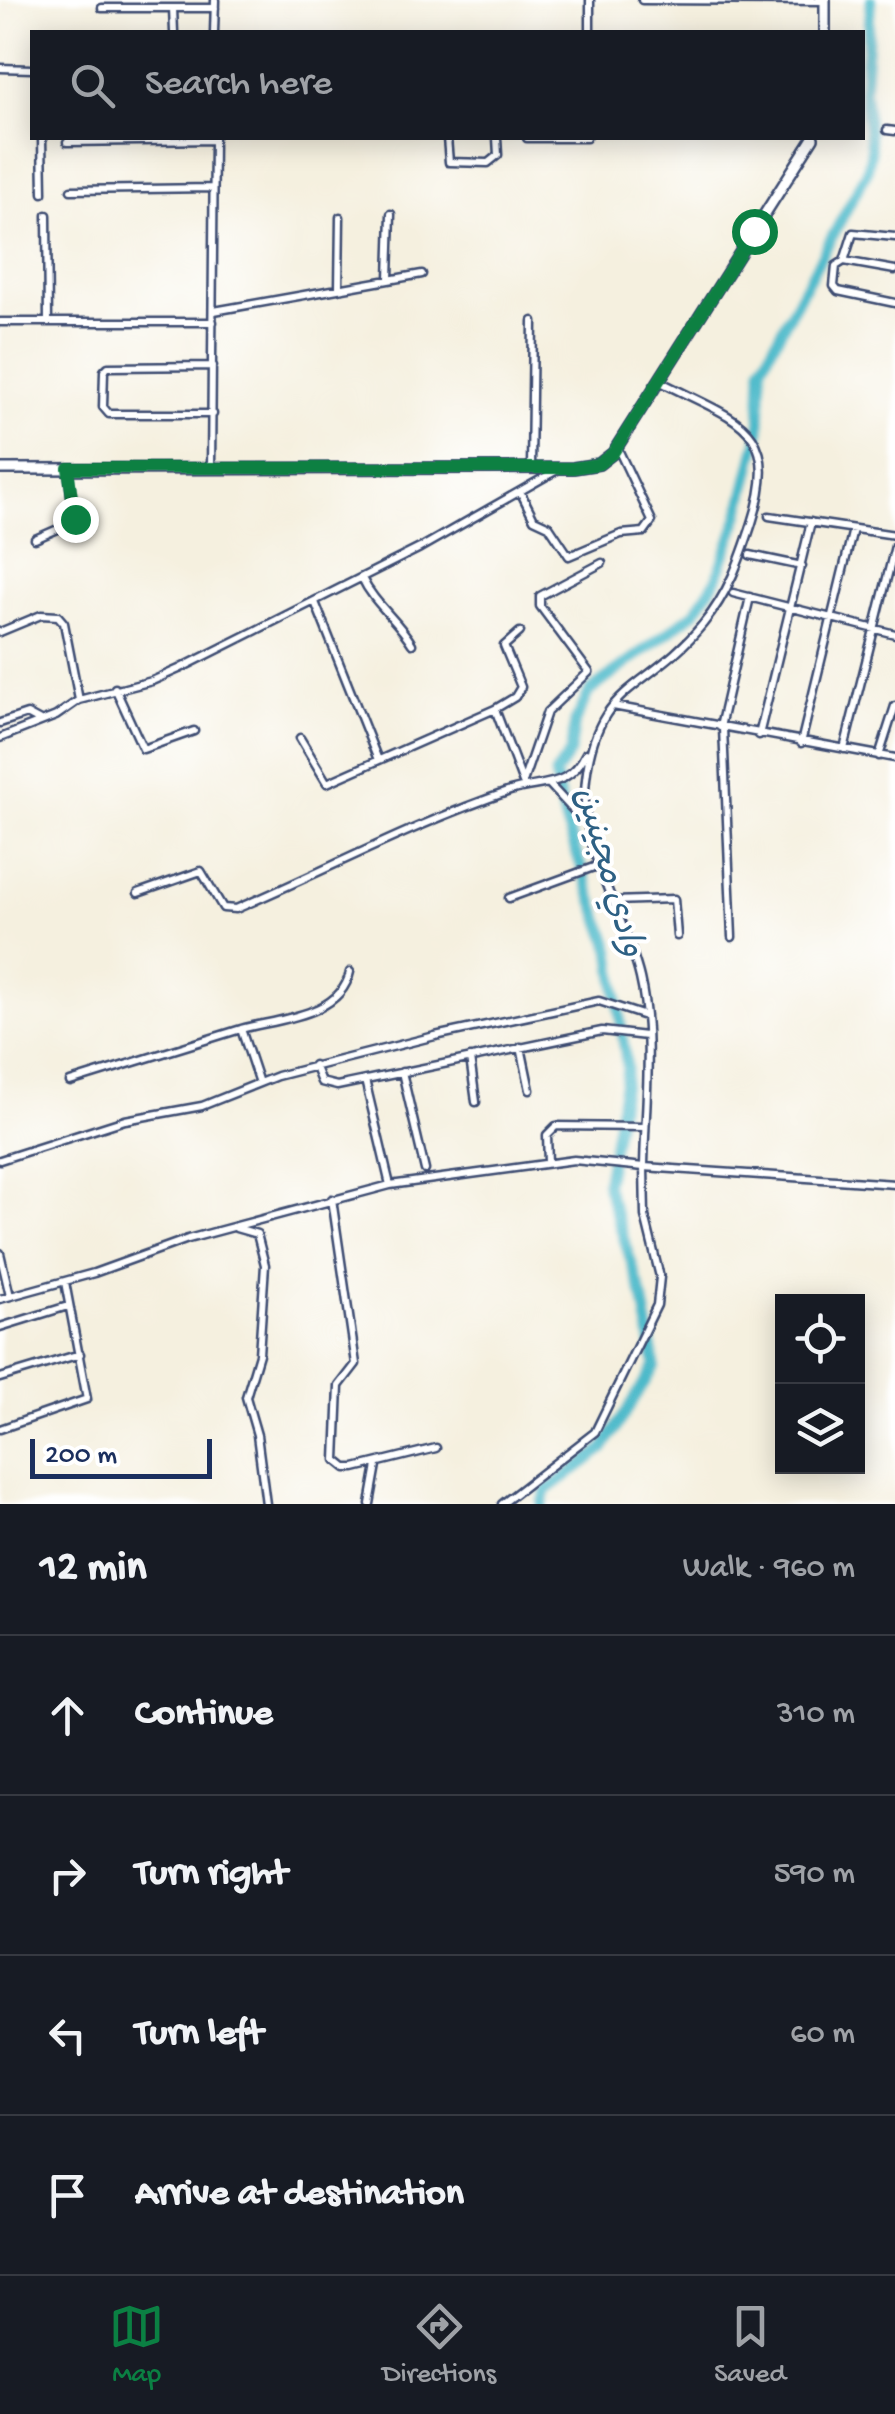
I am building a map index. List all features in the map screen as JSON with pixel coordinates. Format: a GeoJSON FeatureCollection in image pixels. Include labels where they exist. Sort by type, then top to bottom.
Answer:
{"type":"FeatureCollection","features":[{"type":"Feature","properties":{"kind":"street"},"geometry":{"type":"LineString","coordinates":[[590,0],[590,30]]}},
{"type":"Feature","properties":{"kind":"street"},"geometry":{"type":"LineString","coordinates":[[642,0],[825,0],[825,30]]}},
{"type":"Feature","properties":{"kind":"street"},"geometry":{"type":"LineString","coordinates":[[102,8],[215,4],[214,30]]}},
{"type":"Feature","properties":{"kind":"street"},"geometry":{"type":"LineString","coordinates":[[174,8],[174,30]]}},
{"type":"Feature","properties":{"kind":"street"},"geometry":{"type":"LineString","coordinates":[[0,68],[30,69]]}},
{"type":"Feature","properties":{"kind":"street"},"geometry":{"type":"LineString","coordinates":[[42,140],[44,193]]}},
{"type":"Feature","properties":{"kind":"street"},"geometry":{"type":"LineString","coordinates":[[68,142],[165,140]]}},
{"type":"Feature","properties":{"kind":"street"},"geometry":{"type":"LineString","coordinates":[[211,469],[214,140]]}},
{"type":"Feature","properties":{"kind":"street"},"geometry":{"type":"LineString","coordinates":[[446,140],[448,162],[488,163],[498,155],[497,140]]}},
{"type":"Feature","properties":{"kind":"street"},"geometry":{"type":"LineString","coordinates":[[0,468],[560,468],[599,464],[617,447],[661,382],[812,140]]}},
{"type":"Feature","properties":{"kind":"street"},"geometry":{"type":"LineString","coordinates":[[71,190],[213,188]]}},
{"type":"Feature","properties":{"kind":"street"},"geometry":{"type":"LineString","coordinates":[[47,214],[48,322]]}},
{"type":"Feature","properties":{"kind":"street"},"geometry":{"type":"LineString","coordinates":[[389,279],[391,214]]}},
{"type":"Feature","properties":{"kind":"street"},"geometry":{"type":"LineString","coordinates":[[338,288],[340,216]]}},
{"type":"Feature","properties":{"kind":"street"},"geometry":{"type":"LineString","coordinates":[[844,262],[856,231],[895,237]]}},
{"type":"Feature","properties":{"kind":"street"},"geometry":{"type":"LineString","coordinates":[[895,270],[844,262],[836,266],[836,290],[895,302]]}},
{"type":"Feature","properties":{"kind":"street"},"geometry":{"type":"LineString","coordinates":[[214,311],[422,274]]}},
{"type":"Feature","properties":{"kind":"street"},"geometry":{"type":"LineString","coordinates":[[0,322],[214,322]]}},
{"type":"Feature","properties":{"kind":"street"},"geometry":{"type":"LineString","coordinates":[[531,468],[533,322]]}},
{"type":"Feature","properties":{"kind":"street"},"geometry":{"type":"LineString","coordinates":[[213,366],[108,367],[104,371],[103,407],[109,414],[213,414]]}},
{"type":"Feature","properties":{"kind":"street"},"geometry":{"type":"LineString","coordinates":[[138,892],[201,871],[223,908],[236,909],[352,854],[525,784],[554,783],[580,766],[612,706],[700,628],[728,589],[764,480],[760,450],[748,434],[731,418],[661,382]]}},
{"type":"Feature","properties":{"kind":"street"},"geometry":{"type":"LineString","coordinates":[[521,493],[534,520],[549,526],[569,556],[621,534],[644,532],[652,521],[617,447]]}},
{"type":"Feature","properties":{"kind":"street"},"geometry":{"type":"LineString","coordinates":[[35,539],[74,522],[68,468]]}},
{"type":"Feature","properties":{"kind":"street"},"geometry":{"type":"LineString","coordinates":[[0,738],[80,700],[180,670],[362,578],[560,468]]}},
{"type":"Feature","properties":{"kind":"street"},"geometry":{"type":"LineString","coordinates":[[768,516],[895,535]]}},
{"type":"Feature","properties":{"kind":"street"},"geometry":{"type":"LineString","coordinates":[[759,735],[811,522]]}},
{"type":"Feature","properties":{"kind":"street"},"geometry":{"type":"LineString","coordinates":[[801,742],[853,529]]}},
{"type":"Feature","properties":{"kind":"street"},"geometry":{"type":"LineString","coordinates":[[844,749],[895,546]]}},
{"type":"Feature","properties":{"kind":"street"},"geometry":{"type":"LineString","coordinates":[[750,555],[802,566]]}},
{"type":"Feature","properties":{"kind":"street"},"geometry":{"type":"LineString","coordinates":[[525,784],[547,712],[589,672],[540,606],[540,596],[602,563]]}},
{"type":"Feature","properties":{"kind":"street"},"geometry":{"type":"LineString","coordinates":[[362,578],[412,644]]}},
{"type":"Feature","properties":{"kind":"street"},"geometry":{"type":"LineString","coordinates":[[733,593],[895,634]]}},
{"type":"Feature","properties":{"kind":"street"},"geometry":{"type":"LineString","coordinates":[[732,938],[722,728],[750,598]]}},
{"type":"Feature","properties":{"kind":"street"},"geometry":{"type":"LineString","coordinates":[[314,602],[378,760]]}},
{"type":"Feature","properties":{"kind":"street"},"geometry":{"type":"LineString","coordinates":[[0,632],[47,614],[62,619],[80,700]]}},
{"type":"Feature","properties":{"kind":"street"},"geometry":{"type":"LineString","coordinates":[[300,738],[323,782],[496,709],[515,697],[521,687],[504,646],[520,632]]}},
{"type":"Feature","properties":{"kind":"street"},"geometry":{"type":"LineString","coordinates":[[115,688],[143,749],[194,732]]}},
{"type":"Feature","properties":{"kind":"street"},"geometry":{"type":"LineString","coordinates":[[612,706],[895,758]]}},
{"type":"Feature","properties":{"kind":"street"},"geometry":{"type":"LineString","coordinates":[[880,756],[895,706]]}},
{"type":"Feature","properties":{"kind":"street"},"geometry":{"type":"LineString","coordinates":[[496,709],[525,784]]}},
{"type":"Feature","properties":{"kind":"street"},"geometry":{"type":"LineString","coordinates":[[0,723],[27,714],[40,722]]}},
{"type":"Feature","properties":{"kind":"street"},"geometry":{"type":"LineString","coordinates":[[502,1504],[595,1432],[652,1318],[660,1277],[645,1216],[645,1016],[638,972],[598,866],[584,815],[589,745]]}},
{"type":"Feature","properties":{"kind":"street"},"geometry":{"type":"LineString","coordinates":[[554,783],[559,795],[584,815]]}},
{"type":"Feature","properties":{"kind":"street"},"geometry":{"type":"LineString","coordinates":[[509,898],[598,866]]}},
{"type":"Feature","properties":{"kind":"street"},"geometry":{"type":"LineString","coordinates":[[613,901],[674,898],[677,936]]}},
{"type":"Feature","properties":{"kind":"street"},"geometry":{"type":"LineString","coordinates":[[70,1082],[330,1004],[344,993],[350,972]]}},
{"type":"Feature","properties":{"kind":"street"},"geometry":{"type":"LineString","coordinates":[[0,1160],[124,1120],[221,1100],[314,1065],[522,1017],[608,1002],[645,1016]]}},
{"type":"Feature","properties":{"kind":"street"},"geometry":{"type":"LineString","coordinates":[[240,1029],[259,1083]]}},
{"type":"Feature","properties":{"kind":"street"},"geometry":{"type":"LineString","coordinates":[[314,1065],[327,1086],[616,1031],[646,1036]]}},
{"type":"Feature","properties":{"kind":"street"},"geometry":{"type":"LineString","coordinates":[[522,1046],[530,1090]]}},
{"type":"Feature","properties":{"kind":"street"},"geometry":{"type":"LineString","coordinates":[[470,1058],[476,1102]]}},
{"type":"Feature","properties":{"kind":"street"},"geometry":{"type":"LineString","coordinates":[[402,1072],[424,1170]]}},
{"type":"Feature","properties":{"kind":"street"},"geometry":{"type":"LineString","coordinates":[[365,1080],[390,1186]]}},
{"type":"Feature","properties":{"kind":"street"},"geometry":{"type":"LineString","coordinates":[[548,1162],[547,1134],[551,1128],[644,1128]]}},
{"type":"Feature","properties":{"kind":"street"},"geometry":{"type":"LineString","coordinates":[[0,1298],[65,1282],[231,1227],[332,1200],[390,1186],[548,1162],[603,1162],[895,1184]]}},
{"type":"Feature","properties":{"kind":"street"},"geometry":{"type":"LineString","coordinates":[[332,1200],[356,1364],[339,1386],[334,1454],[346,1468],[378,1464],[436,1448]]}},
{"type":"Feature","properties":{"kind":"street"},"geometry":{"type":"LineString","coordinates":[[231,1227],[257,1234],[264,1256],[260,1354],[246,1398],[257,1435],[266,1504]]}},
{"type":"Feature","properties":{"kind":"street"},"geometry":{"type":"LineString","coordinates":[[0,1252],[10,1296]]}},
{"type":"Feature","properties":{"kind":"street"},"geometry":{"type":"LineString","coordinates":[[0,1430],[84,1402],[88,1392],[65,1282]]}},
{"type":"Feature","properties":{"kind":"street"},"geometry":{"type":"LineString","coordinates":[[0,1327],[68,1306]]}},
{"type":"Feature","properties":{"kind":"street"},"geometry":{"type":"LineString","coordinates":[[0,1378],[80,1354]]}},
{"type":"Feature","properties":{"kind":"street"},"geometry":{"type":"LineString","coordinates":[[370,1504],[378,1464]]}},
{"type":"Feature","properties":{"kind":"waterway","name":"وادي مجينين"},"geometry":{"type":"LineString","coordinates":[[865,76],[871,0]]}},
{"type":"Feature","properties":{"kind":"waterway","name":"وادي مجينين"},"geometry":{"type":"LineString","coordinates":[[542,1504],[547,1490],[603,1449],[655,1366],[644,1301],[606,1184],[627,1069],[611,950],[565,821],[555,774],[570,753],[575,722],[589,692],[695,612],[717,578],[739,516],[760,431],[762,366],[867,172],[871,152],[865,98]]}},
{"type":"Feature","properties":{"kind":"route"},"geometry":{"type":"LineString","coordinates":[[75,519],[68,468],[584,468],[599,464],[613,453],[661,382],[754,231]]}}]}
